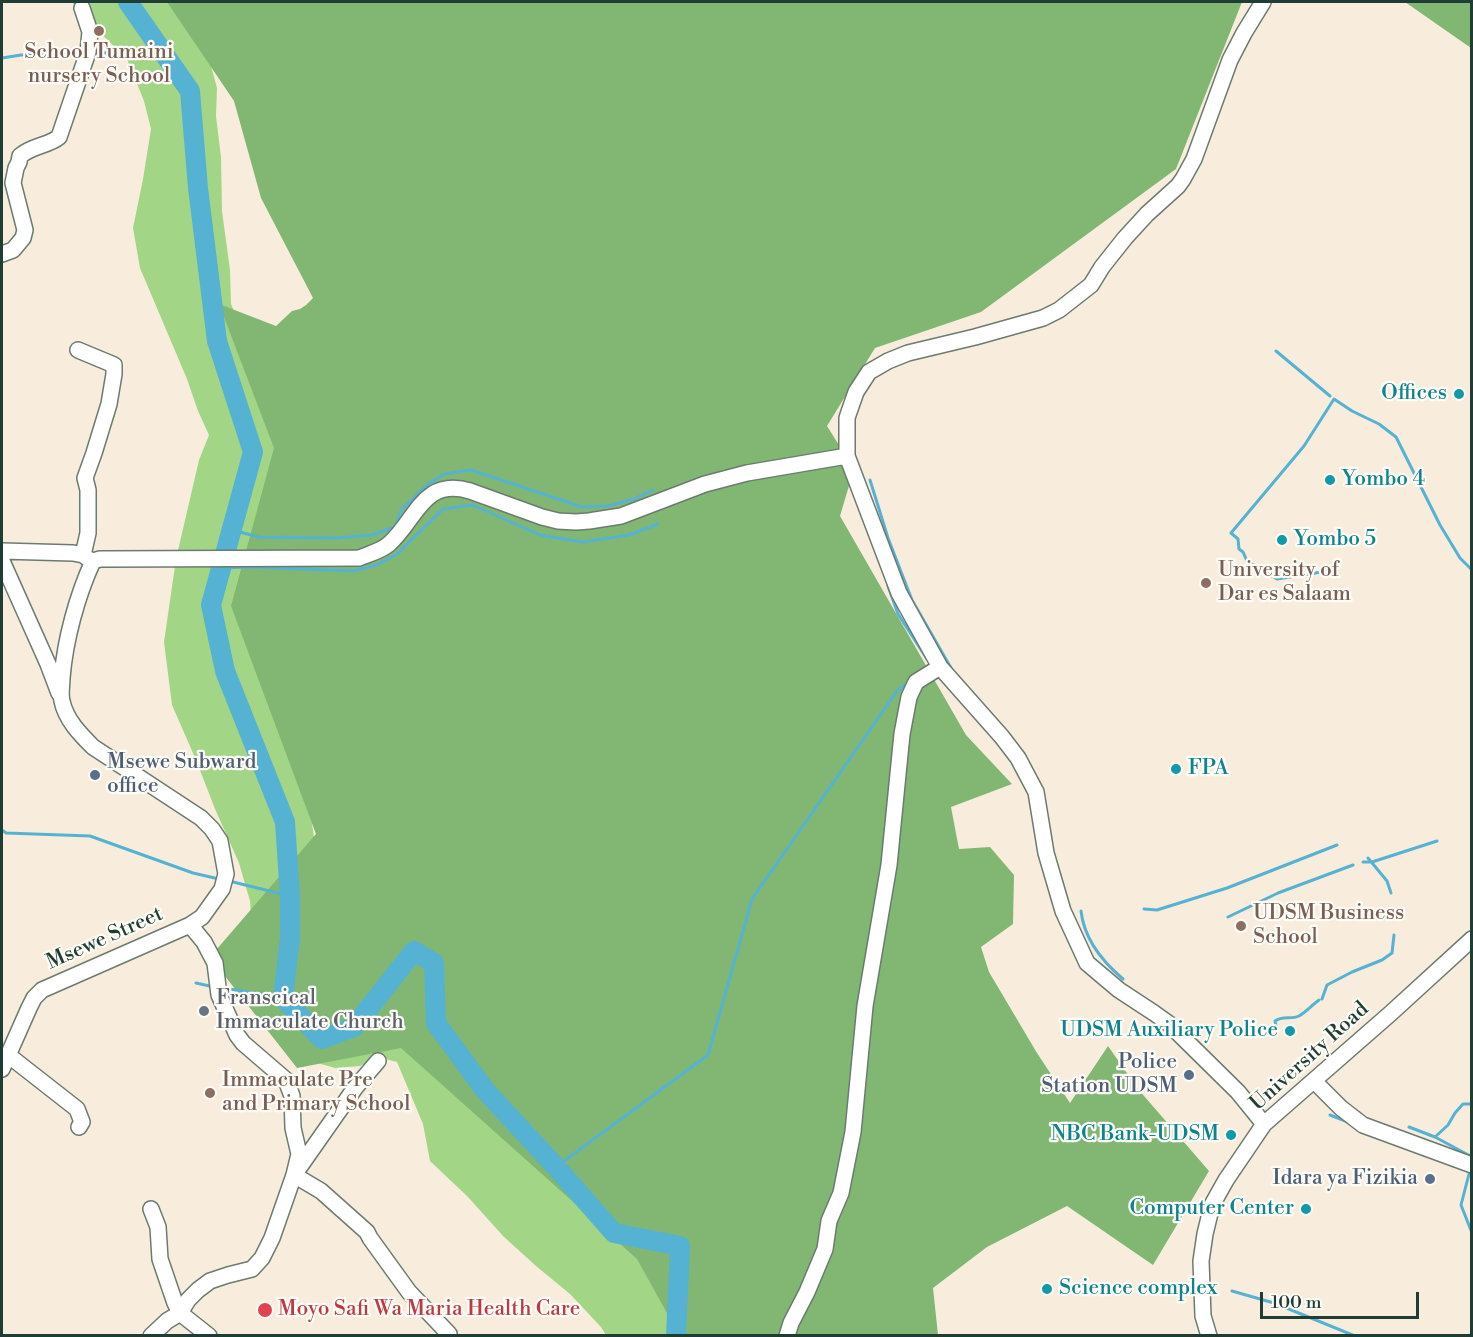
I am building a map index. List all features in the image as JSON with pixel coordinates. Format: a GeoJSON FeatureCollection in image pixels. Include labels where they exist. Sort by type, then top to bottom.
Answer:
{"type":"FeatureCollection","features":[{"type":"Feature","properties":{"kind":"street"},"geometry":{"type":"LineString","coordinates":[[1263,2],[1230,60],[1194,159],[1183,179],[1125,238],[1091,285],[1059,310],[1043,318],[975,337],[908,352],[869,372],[856,392],[847,418],[847,456],[899,592],[940,667],[1002,737],[1018,758],[1036,792],[1046,853],[1063,910],[1087,963],[1119,990],[1167,1023],[1238,1092],[1264,1124]]}},
{"type":"Feature","properties":{"kind":"street"},"geometry":{"type":"LineString","coordinates":[[2,254],[13,250],[23,238],[25,230],[13,183],[20,156],[27,150],[53,141],[59,136],[88,52],[90,32],[82,9]]}},
{"type":"Feature","properties":{"kind":"street"},"geometry":{"type":"LineString","coordinates":[[2,167],[19,162]]}},
{"type":"Feature","properties":{"kind":"street"},"geometry":{"type":"LineString","coordinates":[[61,699],[65,655],[88,558],[85,478],[110,404],[114,374],[114,365],[78,350]]}},
{"type":"Feature","properties":{"kind":"street"},"geometry":{"type":"LineString","coordinates":[[2,551],[65,553],[100,559],[359,558],[388,545],[421,504],[434,493],[448,487],[470,491],[542,517],[576,522],[621,516],[705,484],[747,473],[847,456]]}},
{"type":"Feature","properties":{"kind":"street"},"geometry":{"type":"LineString","coordinates":[[2,561],[48,664],[61,699]]}},
{"type":"Feature","properties":{"kind":"street"},"geometry":{"type":"LineString","coordinates":[[787,1335],[825,1249],[829,1221],[841,1193],[853,1132],[865,1006],[889,865],[901,746],[909,697],[916,682],[940,667]]}},
{"type":"Feature","properties":{"kind":"street","name":"Msewe Street"},"geometry":{"type":"LineString","coordinates":[[2,1069],[28,1008],[42,990],[190,925],[202,917],[222,890],[226,874],[219,841],[212,829],[201,818],[93,747],[75,728],[61,699]]}},
{"type":"Feature","properties":{"kind":"street"},"geometry":{"type":"LineString","coordinates":[[151,1335],[180,1313],[188,1300],[210,1281],[252,1269],[262,1258],[272,1238],[299,1154],[293,1128],[292,1096],[286,1080],[243,1043],[237,1035],[219,995],[215,963],[204,942],[190,925]]}},
{"type":"Feature","properties":{"kind":"street","name":"University Road"},"geometry":{"type":"LineString","coordinates":[[1209,1335],[1203,1316],[1201,1261],[1212,1205],[1226,1180],[1264,1124],[1472,939]]}},
{"type":"Feature","properties":{"kind":"street"},"geometry":{"type":"LineString","coordinates":[[8,1054],[77,1109],[82,1122],[79,1127]]}},
{"type":"Feature","properties":{"kind":"street"},"geometry":{"type":"LineString","coordinates":[[294,1175],[355,1088],[378,1061]]}},
{"type":"Feature","properties":{"kind":"street"},"geometry":{"type":"LineString","coordinates":[[1314,1081],[1341,1108],[1363,1125],[1472,1165]]}},
{"type":"Feature","properties":{"kind":"street"},"geometry":{"type":"LineString","coordinates":[[294,1175],[321,1191],[367,1232],[409,1292],[449,1335]]}},
{"type":"Feature","properties":{"kind":"street"},"geometry":{"type":"LineString","coordinates":[[151,1209],[158,1227],[160,1260],[169,1289],[180,1313],[209,1335]]}},
{"type":"Feature","properties":{"kind":"green space"},"geometry":{"type":"Polygon","coordinates":[[[72,2],[169,2],[204,40],[217,88],[216,116],[221,157],[222,211],[230,270],[231,304],[250,348],[271,384],[304,770],[315,857],[584,1153],[686,1335],[606,1335],[570,1294],[503,1236],[468,1197],[430,1161],[423,1124],[397,1062],[378,1057],[360,1066],[335,1068],[314,1062],[252,932],[250,901],[239,863],[172,705],[164,642],[176,559],[199,460],[209,435],[140,268],[133,228],[151,129],[144,101],[127,59],[72,2]]]}},
{"type":"Feature","properties":{"kind":"green space"},"geometry":{"type":"Polygon","coordinates":[[[167,2],[1242,2],[1176,169],[981,312],[875,348],[827,426],[854,469],[840,516],[966,735],[1012,784],[951,807],[959,849],[990,847],[1014,875],[1013,924],[981,947],[989,972],[1070,1103],[1108,1046],[1138,1089],[1209,1171],[1153,1265],[1067,1206],[987,1247],[933,1288],[938,1335],[670,1335],[673,1324],[637,1259],[401,1048],[297,1068],[210,957],[316,834],[231,606],[274,448],[219,304],[276,326],[292,311],[300,309],[313,298],[261,198],[234,101],[167,2]]]}},
{"type":"Feature","properties":{"kind":"green space"},"geometry":{"type":"Polygon","coordinates":[[[1405,2],[1471,2],[1471,48],[1405,2]]]}},
{"type":"Feature","properties":{"kind":"waterway"},"geometry":{"type":"LineString","coordinates":[[128,2],[190,91],[198,188],[217,341],[253,452],[211,605],[225,671],[285,822],[290,896],[290,938],[283,998],[322,1039],[354,1027],[414,951],[434,963],[436,1023],[484,1089],[614,1233],[680,1246],[676,1336]]}},
{"type":"Feature","properties":{"kind":"waterway"},"geometry":{"type":"LineString","coordinates":[[2,58],[83,52]]}},
{"type":"Feature","properties":{"kind":"waterway"},"geometry":{"type":"LineString","coordinates":[[93,52],[169,60]]}},
{"type":"Feature","properties":{"kind":"waterway"},"geometry":{"type":"LineString","coordinates":[[1276,351],[1330,396]]}},
{"type":"Feature","properties":{"kind":"waterway"},"geometry":{"type":"LineString","coordinates":[[1328,571],[1277,579],[1247,561],[1239,549],[1238,539],[1231,533],[1304,446],[1334,399],[1379,424],[1396,437],[1440,525],[1460,558],[1472,570]]}},
{"type":"Feature","properties":{"kind":"waterway"},"geometry":{"type":"LineString","coordinates":[[232,530],[259,537],[338,538],[372,535],[395,527],[402,509],[427,485],[444,474],[471,470],[582,507],[608,506],[634,499],[653,490]]}},
{"type":"Feature","properties":{"kind":"waterway"},"geometry":{"type":"LineString","coordinates":[[870,480],[888,538],[912,600],[951,668]]}},
{"type":"Feature","properties":{"kind":"waterway"},"geometry":{"type":"LineString","coordinates":[[221,568],[353,571],[379,564],[397,554],[443,509],[473,505],[540,535],[583,542],[629,535],[658,524]]}},
{"type":"Feature","properties":{"kind":"waterway"},"geometry":{"type":"LineString","coordinates":[[888,586],[898,614],[927,659]]}},
{"type":"Feature","properties":{"kind":"waterway"},"geometry":{"type":"LineString","coordinates":[[556,1167],[708,1055],[752,899],[897,691],[910,681]]}},
{"type":"Feature","properties":{"kind":"waterway"},"geometry":{"type":"LineString","coordinates":[[2,830],[6,833],[90,836],[193,873],[219,879]]}},
{"type":"Feature","properties":{"kind":"waterway"},"geometry":{"type":"LineString","coordinates":[[1363,862],[1372,862],[1437,841]]}},
{"type":"Feature","properties":{"kind":"waterway"},"geometry":{"type":"LineString","coordinates":[[1144,909],[1157,910],[1227,888],[1337,845]]}},
{"type":"Feature","properties":{"kind":"waterway"},"geometry":{"type":"LineString","coordinates":[[1368,858],[1387,881],[1391,893]]}},
{"type":"Feature","properties":{"kind":"waterway"},"geometry":{"type":"LineString","coordinates":[[1228,917],[1278,893],[1353,865]]}},
{"type":"Feature","properties":{"kind":"waterway"},"geometry":{"type":"LineString","coordinates":[[229,881],[290,896]]}},
{"type":"Feature","properties":{"kind":"waterway"},"geometry":{"type":"LineString","coordinates":[[1081,911],[1090,940],[1108,965],[1123,979]]}},
{"type":"Feature","properties":{"kind":"waterway"},"geometry":{"type":"LineString","coordinates":[[1322,999],[1327,985],[1382,960],[1392,953],[1394,935]]}},
{"type":"Feature","properties":{"kind":"waterway"},"geometry":{"type":"LineString","coordinates":[[196,983],[214,987]]}},
{"type":"Feature","properties":{"kind":"waterway"},"geometry":{"type":"LineString","coordinates":[[224,988],[283,998]]}},
{"type":"Feature","properties":{"kind":"waterway"},"geometry":{"type":"LineString","coordinates":[[1276,1026],[1275,1021],[1299,1016],[1319,1000]]}},
{"type":"Feature","properties":{"kind":"waterway"},"geometry":{"type":"LineString","coordinates":[[1435,1137],[1448,1125],[1463,1104],[1472,1104]]}},
{"type":"Feature","properties":{"kind":"waterway"},"geometry":{"type":"LineString","coordinates":[[1330,1115],[1348,1122]]}},
{"type":"Feature","properties":{"kind":"waterway"},"geometry":{"type":"LineString","coordinates":[[1409,1127],[1435,1137],[1472,1157]]}},
{"type":"Feature","properties":{"kind":"waterway"},"geometry":{"type":"LineString","coordinates":[[1469,1174],[1461,1205],[1472,1233]]}},
{"type":"Feature","properties":{"kind":"waterway"},"geometry":{"type":"LineString","coordinates":[[1232,1291],[1274,1303],[1355,1336]]}},
{"type":"Feature","properties":{"kind":"waterway"},"geometry":{"type":"LineString","coordinates":[[1463,1336],[1472,1335]]}},
{"type":"Feature","properties":{"kind":"place","name":"School Tumaini nursery School"},"geometry":{"type":"Point","coordinates":[99,31]}},
{"type":"Feature","properties":{"kind":"place","name":"Offices"},"geometry":{"type":"Point","coordinates":[1459,394]}},
{"type":"Feature","properties":{"kind":"place","name":"Yombo 4"},"geometry":{"type":"Point","coordinates":[1330,480]}},
{"type":"Feature","properties":{"kind":"place","name":"Yombo 5"},"geometry":{"type":"Point","coordinates":[1282,540]}},
{"type":"Feature","properties":{"kind":"place","name":"University of Dar es Salaam"},"geometry":{"type":"Point","coordinates":[1206,583]}},
{"type":"Feature","properties":{"kind":"place","name":"FPA"},"geometry":{"type":"Point","coordinates":[1176,769]}},
{"type":"Feature","properties":{"kind":"place","name":"Msewe Subward office"},"geometry":{"type":"Point","coordinates":[95,775]}},
{"type":"Feature","properties":{"kind":"place","name":"UDSM Business School"},"geometry":{"type":"Point","coordinates":[1241,926]}},
{"type":"Feature","properties":{"kind":"place","name":"Franscical Immaculate Church"},"geometry":{"type":"Point","coordinates":[204,1011]}},
{"type":"Feature","properties":{"kind":"place","name":"UDSM Auxiliary Police"},"geometry":{"type":"Point","coordinates":[1290,1031]}},
{"type":"Feature","properties":{"kind":"place","name":"Police Station UDSM"},"geometry":{"type":"Point","coordinates":[1189,1075]}},
{"type":"Feature","properties":{"kind":"place","name":"Immaculate Pre and Primary School"},"geometry":{"type":"Point","coordinates":[210,1093]}},
{"type":"Feature","properties":{"kind":"place","name":"NBC Bank-UDSM"},"geometry":{"type":"Point","coordinates":[1231,1135]}},
{"type":"Feature","properties":{"kind":"place","name":"Idara ya Fizikia"},"geometry":{"type":"Point","coordinates":[1430,1179]}},
{"type":"Feature","properties":{"kind":"place","name":"Computer Center"},"geometry":{"type":"Point","coordinates":[1306,1209]}},
{"type":"Feature","properties":{"kind":"place","name":"Science complex"},"geometry":{"type":"Point","coordinates":[1047,1289]}},
{"type":"Feature","properties":{"kind":"place","name":"Moyo Safi Wa Maria Health Care"},"geometry":{"type":"Point","coordinates":[265,1310]}}]}
